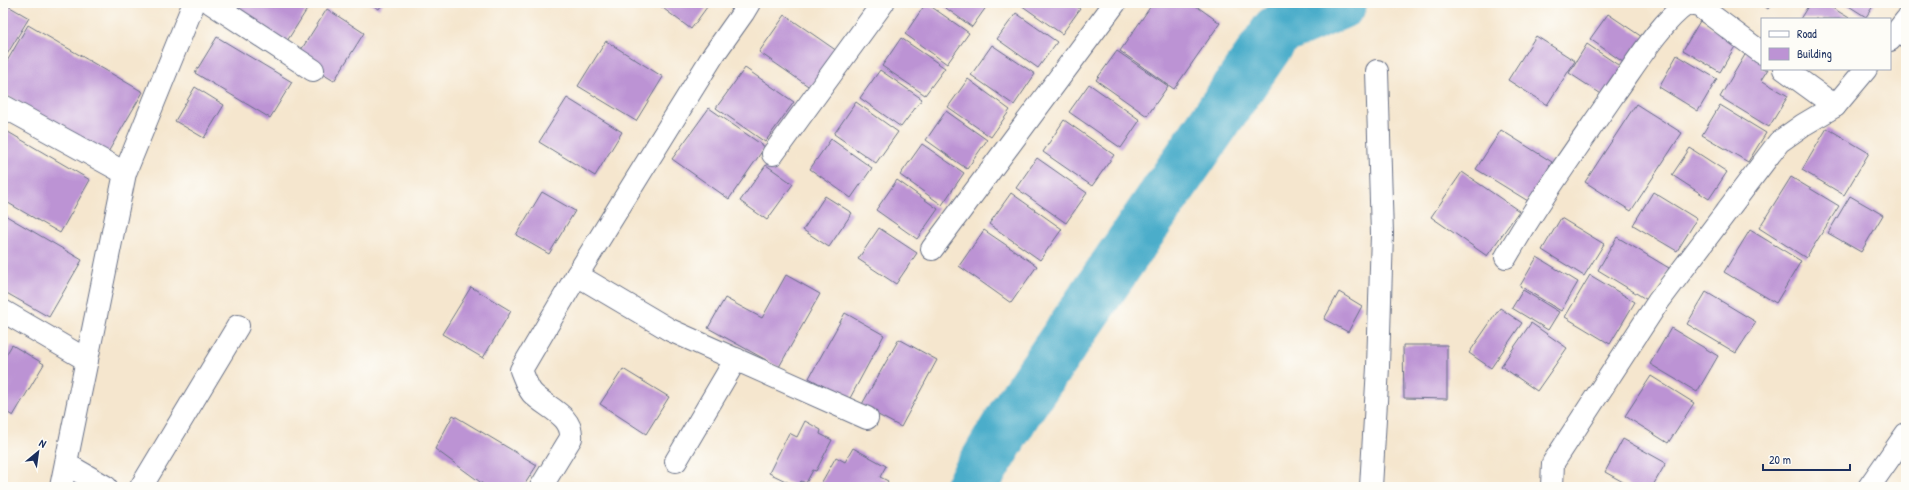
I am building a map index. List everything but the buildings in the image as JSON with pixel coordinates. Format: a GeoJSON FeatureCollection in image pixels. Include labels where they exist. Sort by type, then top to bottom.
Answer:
{"type":"FeatureCollection","features":[{"type":"Feature","properties":{"kind":"street"},"geometry":{"type":"LineString","coordinates":[[61,487],[125,173],[194,3]]}},
{"type":"Feature","properties":{"kind":"street"},"geometry":{"type":"LineString","coordinates":[[211,3],[313,70]]}},
{"type":"Feature","properties":{"kind":"street"},"geometry":{"type":"LineString","coordinates":[[542,487],[571,438],[572,431],[569,422],[531,392],[521,370],[577,275],[714,54],[749,3]]}},
{"type":"Feature","properties":{"kind":"street"},"geometry":{"type":"LineString","coordinates":[[773,154],[884,3]]}},
{"type":"Feature","properties":{"kind":"street"},"geometry":{"type":"LineString","coordinates":[[932,249],[1114,3]]}},
{"type":"Feature","properties":{"kind":"street"},"geometry":{"type":"LineString","coordinates":[[1506,257],[1533,211],[1637,62],[1676,12],[1687,4],[1699,6],[1761,51]]}},
{"type":"Feature","properties":{"kind":"street"},"geometry":{"type":"LineString","coordinates":[[1891,39],[1906,20]]}},
{"type":"Feature","properties":{"kind":"street"},"geometry":{"type":"LineString","coordinates":[[1785,70],[1835,106]]}},
{"type":"Feature","properties":{"kind":"street"},"geometry":{"type":"LineString","coordinates":[[1552,487],[1553,463],[1663,296],[1779,142],[1803,125],[1835,106],[1865,70]]}},
{"type":"Feature","properties":{"kind":"street"},"geometry":{"type":"LineString","coordinates":[[1371,487],[1378,367],[1382,234],[1377,72]]}},
{"type":"Feature","properties":{"kind":"street"},"geometry":{"type":"LineString","coordinates":[[3,106],[125,173]]}},
{"type":"Feature","properties":{"kind":"street"},"geometry":{"type":"LineString","coordinates":[[577,275],[670,330],[867,418]]}},
{"type":"Feature","properties":{"kind":"street"},"geometry":{"type":"LineString","coordinates":[[3,311],[87,360]]}},
{"type":"Feature","properties":{"kind":"street"},"geometry":{"type":"LineString","coordinates":[[141,487],[238,326]]}},
{"type":"Feature","properties":{"kind":"street"},"geometry":{"type":"LineString","coordinates":[[676,461],[736,359]]}},
{"type":"Feature","properties":{"kind":"street"},"geometry":{"type":"LineString","coordinates":[[1868,487],[1906,434]]}},
{"type":"Feature","properties":{"kind":"street"},"geometry":{"type":"LineString","coordinates":[[66,464],[106,487]]}},
{"type":"Feature","properties":{"kind":"waterway"},"geometry":{"type":"LineString","coordinates":[[971,487],[1016,411],[1277,31],[1341,3]]}}]}
